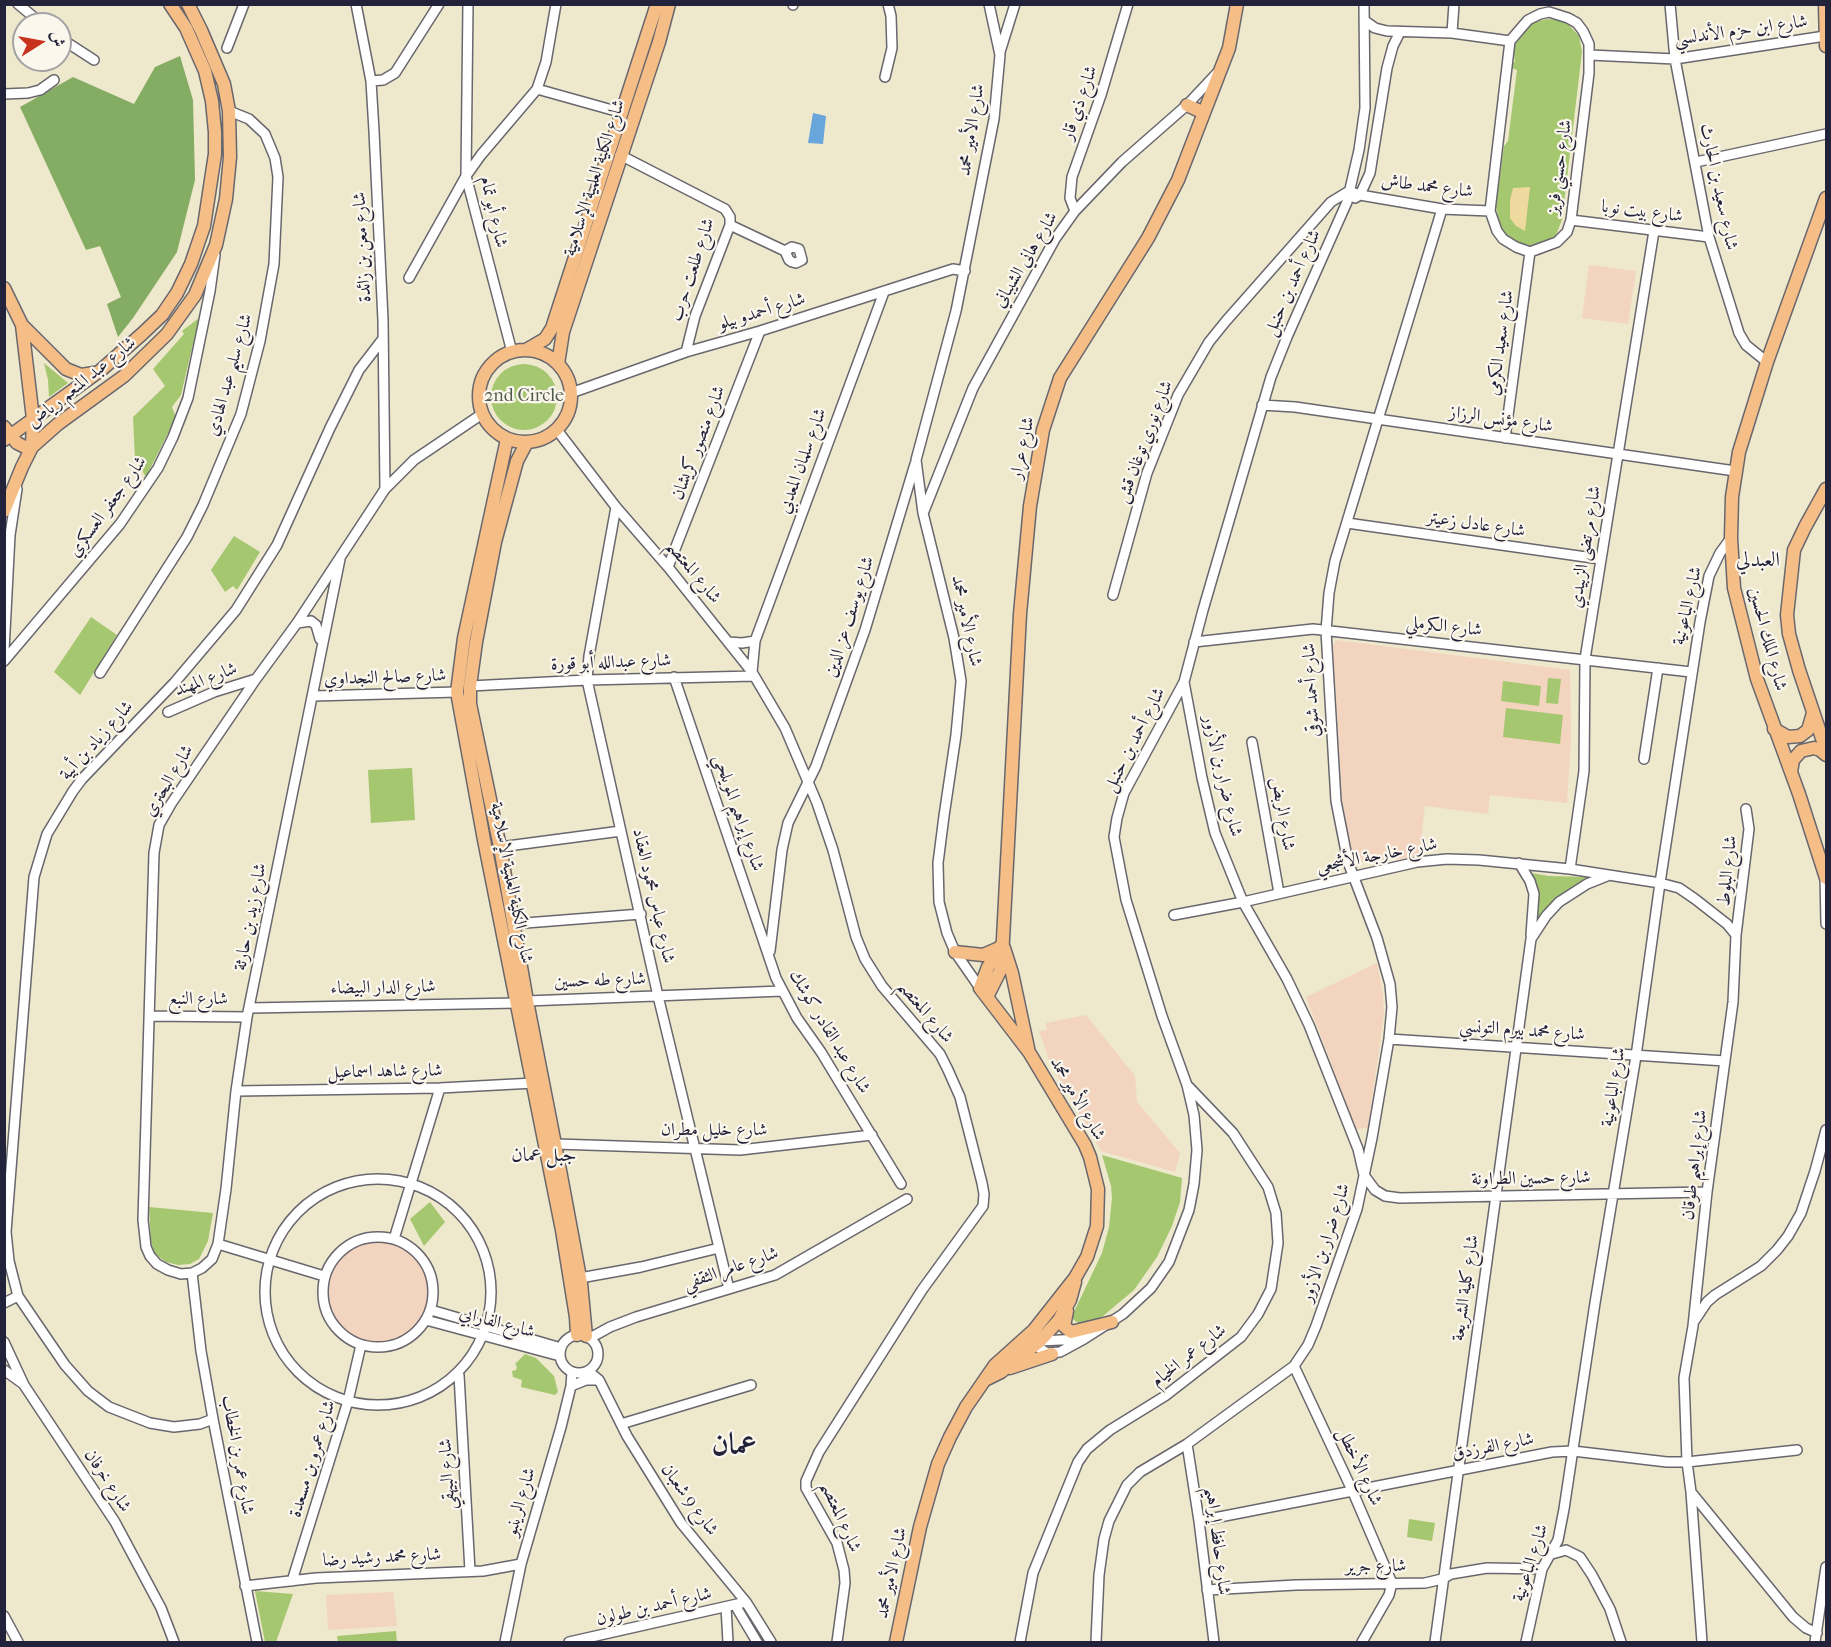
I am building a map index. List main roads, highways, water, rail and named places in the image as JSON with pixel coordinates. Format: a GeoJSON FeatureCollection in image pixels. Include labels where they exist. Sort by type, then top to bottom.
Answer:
{"type":"FeatureCollection","features":[{"type":"Feature","properties":{"kind":"main road","name":"شارع عبد المنعم رياض"},"geometry":{"type":"LineString","coordinates":[[6,434],[33,419],[101,370],[162,315],[177,293],[191,264],[204,226],[215,154],[215,132],[212,101],[199,56],[186,28],[170,4]]}},
{"type":"Feature","properties":{"kind":"main road","name":"شارع عبد المنعم رياض"},"geometry":{"type":"LineString","coordinates":[[27,446],[124,376],[167,334],[195,295],[216,245],[226,199],[230,157],[229,111],[224,84],[188,4]]}},
{"type":"Feature","properties":{"kind":"main road","name":"شارع الكلية العلمية الإسلامية"},"geometry":{"type":"LineString","coordinates":[[526,350],[545,339],[552,328],[657,4]]}},
{"type":"Feature","properties":{"kind":"main road","name":"شارع الكلية العلمية الإسلامية"},"geometry":{"type":"LineString","coordinates":[[558,364],[563,332],[659,42],[669,4]]}},
{"type":"Feature","properties":{"kind":"main road","name":"شارع عرار"},"geometry":{"type":"LineString","coordinates":[[983,993],[1000,971],[1020,614],[1030,506],[1043,429],[1060,378],[1165,207],[1178,180],[1229,48],[1236,4]]}},
{"type":"Feature","properties":{"kind":"main road"},"geometry":{"type":"LineString","coordinates":[[1825,4],[1826,41]]}},
{"type":"Feature","properties":{"kind":"main road"},"geometry":{"type":"LineString","coordinates":[[1187,105],[1204,113]]}},
{"type":"Feature","properties":{"kind":"main road","name":"شارع الملك الحسين"},"geometry":{"type":"LineString","coordinates":[[1826,877],[1774,729],[1744,634],[1734,588],[1731,538],[1735,471],[1742,443],[1767,363],[1827,198]]}},
{"type":"Feature","properties":{"kind":"main road"},"geometry":{"type":"LineString","coordinates":[[4,288],[22,325],[66,369],[81,375],[101,370]]}},
{"type":"Feature","properties":{"kind":"main road"},"geometry":{"type":"LineString","coordinates":[[4,511],[18,477],[33,419],[22,325]]}},
{"type":"Feature","properties":{"kind":"main road"},"geometry":{"type":"LineString","coordinates":[[526,350],[538,352],[558,364],[569,382],[571,393],[569,410],[557,430],[543,439],[527,442],[507,439],[496,433],[482,414],[479,402],[482,380],[494,362],[512,352],[526,350]]}},
{"type":"Feature","properties":{"kind":"main road"},"geometry":{"type":"LineString","coordinates":[[6,434],[27,446]]}},
{"type":"Feature","properties":{"kind":"main road","name":"شارع الكلية العلمية الإسلامية"},"geometry":{"type":"LineString","coordinates":[[507,439],[464,638],[458,692],[484,840],[522,1002],[556,1144],[580,1278],[584,1336],[576,1317],[534,1083],[522,1002],[513,924],[500,848],[470,704],[476,642],[498,532],[517,461],[527,442]]}},
{"type":"Feature","properties":{"kind":"main road"},"geometry":{"type":"LineString","coordinates":[[1827,489],[1794,550],[1787,615],[1789,634],[1827,750]]}},
{"type":"Feature","properties":{"kind":"main road"},"geometry":{"type":"LineString","coordinates":[[1774,729],[1788,737],[1800,736],[1808,730],[1813,713]]}},
{"type":"Feature","properties":{"kind":"main road"},"geometry":{"type":"LineString","coordinates":[[1791,772],[1794,760],[1801,751],[1814,748],[1827,755]]}},
{"type":"Feature","properties":{"kind":"main road"},"geometry":{"type":"LineString","coordinates":[[955,952],[983,955],[1001,945],[1012,973],[1029,1052]]}},
{"type":"Feature","properties":{"kind":"main road","name":"شارع الأمير محمد"},"geometry":{"type":"LineString","coordinates":[[896,1642],[920,1527],[938,1464],[960,1416],[999,1360],[1021,1342],[1036,1339],[1087,1257],[1097,1226],[1099,1202],[1096,1179],[1085,1145],[1029,1052],[983,993]]}},
{"type":"Feature","properties":{"kind":"main road","name":"شارع الأمير محمد"},"geometry":{"type":"LineString","coordinates":[[983,1381],[1000,1372],[1059,1320],[1070,1300],[1075,1278]]}},
{"type":"Feature","properties":{"kind":"main road"},"geometry":{"type":"LineString","coordinates":[[1070,1300],[1064,1318],[1067,1331],[1084,1330],[1112,1322]]}},
{"type":"Feature","properties":{"kind":"main road"},"geometry":{"type":"LineString","coordinates":[[1000,1372],[1052,1354]]}},
{"type":"Feature","properties":{"kind":"water"},"geometry":{"type":"Polygon","coordinates":[[[813,113],[826,116],[823,144],[808,143],[813,113]]]}},
{"type":"Feature","properties":{"kind":"district","name":"العبدلي"},"geometry":{"type":"Point","coordinates":[1758,561]}},
{"type":"Feature","properties":{"kind":"district","name":"جبل عمان"},"geometry":{"type":"Point","coordinates":[544,1156]}},
{"type":"Feature","properties":{"kind":"district","name":"عمان"},"geometry":{"type":"Point","coordinates":[734,1447]}},
{"type":"Feature","properties":{"kind":"park label","name":"2nd Circle"},"geometry":{"type":"Point","coordinates":[524,397]}}]}
